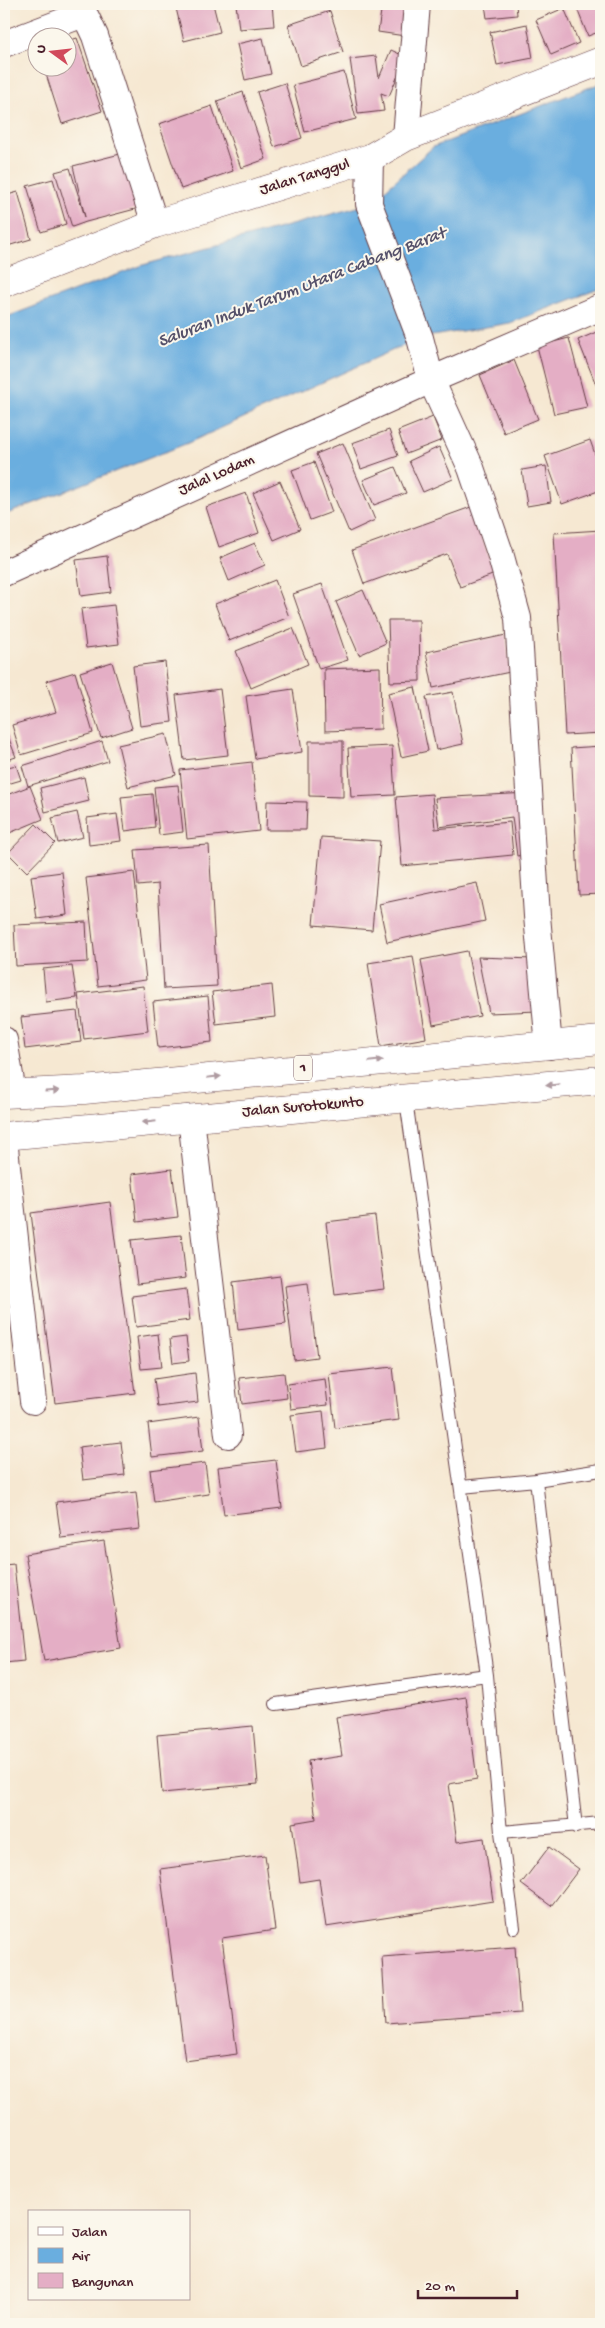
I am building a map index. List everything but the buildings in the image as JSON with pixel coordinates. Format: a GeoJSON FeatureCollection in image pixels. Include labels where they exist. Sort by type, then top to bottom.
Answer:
{"type":"FeatureCollection","features":[{"type":"Feature","properties":{"kind":"main road","name":"Jalan Tanggul"},"geometry":{"type":"LineString","coordinates":[[4,283],[155,224],[370,158],[406,137],[601,61]]}},
{"type":"Feature","properties":{"kind":"main road","name":"1"},"geometry":{"type":"LineString","coordinates":[[9,1094],[84,1090],[601,1040]]}},
{"type":"Feature","properties":{"kind":"main road","name":"Jalan Surotokunto"},"geometry":{"type":"LineString","coordinates":[[4,1138],[191,1118],[406,1100],[601,1080]]}},
{"type":"Feature","properties":{"kind":"main road"},"geometry":{"type":"LineString","coordinates":[[84,1090],[89,1129]]}},
{"type":"Feature","properties":{"kind":"street"},"geometry":{"type":"LineString","coordinates":[[406,137],[417,4]]}},
{"type":"Feature","properties":{"kind":"street"},"geometry":{"type":"LineString","coordinates":[[4,44],[78,16],[86,18],[95,36],[155,224]]}},
{"type":"Feature","properties":{"kind":"street"},"geometry":{"type":"LineString","coordinates":[[370,158],[369,204],[420,338],[431,380],[471,468],[500,553],[518,618],[537,916],[548,1046]]}},
{"type":"Feature","properties":{"kind":"street","name":"Jalal Lodam"},"geometry":{"type":"LineString","coordinates":[[4,572],[431,380],[601,307]]}},
{"type":"Feature","properties":{"kind":"street"},"geometry":{"type":"LineString","coordinates":[[4,1040],[9,1094]]}},
{"type":"Feature","properties":{"kind":"street"},"geometry":{"type":"LineString","coordinates":[[191,1118],[228,1435]]}},
{"type":"Feature","properties":{"kind":"street"},"geometry":{"type":"LineString","coordinates":[[4,1138],[34,1401]]}},
{"type":"Feature","properties":{"kind":"lane"},"geometry":{"type":"LineString","coordinates":[[406,1100],[487,1675],[502,1832],[514,1928]]}},
{"type":"Feature","properties":{"kind":"lane"},"geometry":{"type":"LineString","coordinates":[[461,1487],[536,1480],[601,1470]]}},
{"type":"Feature","properties":{"kind":"lane"},"geometry":{"type":"LineString","coordinates":[[536,1480],[576,1827]]}},
{"type":"Feature","properties":{"kind":"lane"},"geometry":{"type":"LineString","coordinates":[[276,1704],[487,1675]]}},
{"type":"Feature","properties":{"kind":"lane"},"geometry":{"type":"LineString","coordinates":[[502,1832],[576,1827],[601,1823]]}},
{"type":"Feature","properties":{"kind":"water","name":"Saluran Induk Tarum Utara Cabang Barat"},"geometry":{"type":"Polygon","coordinates":[[[601,83],[601,288],[510,323],[420,338],[188,443],[4,515],[4,318],[143,265],[369,204],[433,147],[601,83]]]}}]}
